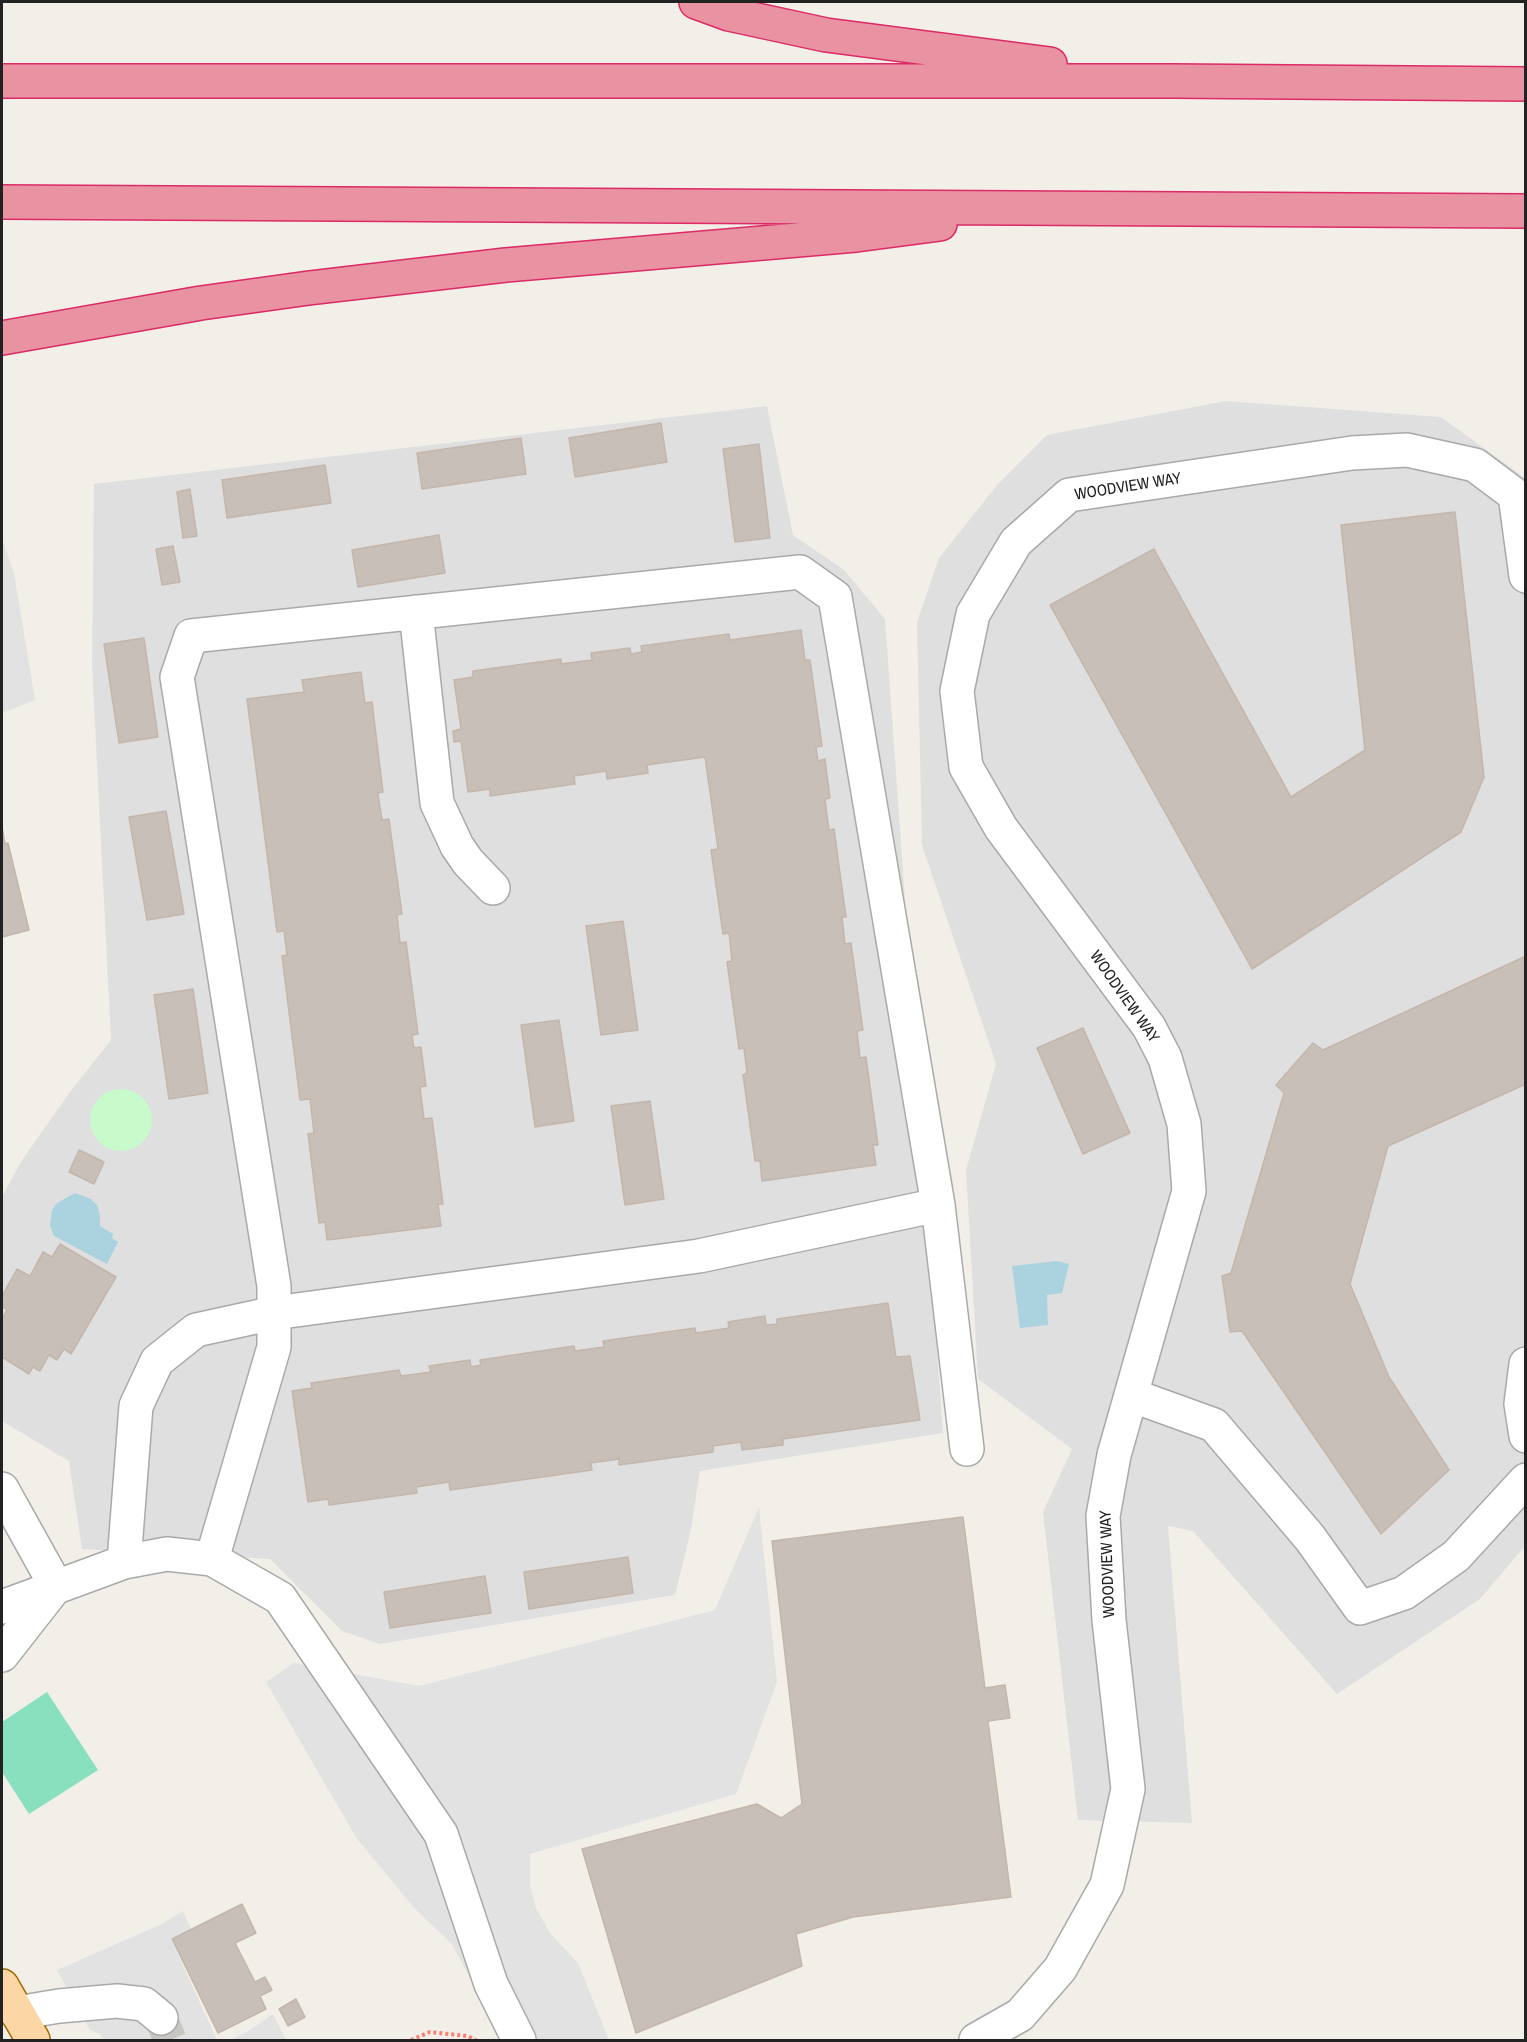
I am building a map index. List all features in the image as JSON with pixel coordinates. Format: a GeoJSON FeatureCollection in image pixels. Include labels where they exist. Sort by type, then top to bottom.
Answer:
{"type":"FeatureCollection","features":[{"type":"Feature","properties":{"kind":"highway"},"geometry":{"type":"LineString","coordinates":[[696,2],[729,14],[826,35],[1173,81]]}},
{"type":"Feature","properties":{"kind":"highway"},"geometry":{"type":"LineString","coordinates":[[2,81],[1173,81],[1526,84]]}},
{"type":"Feature","properties":{"kind":"highway"},"geometry":{"type":"LineString","coordinates":[[2,202],[1526,211]]}},
{"type":"Feature","properties":{"kind":"highway"},"geometry":{"type":"LineString","coordinates":[[2,338],[201,303],[309,288],[506,265],[856,235],[1068,207]]}},
{"type":"Feature","properties":{"kind":"lane","name":"WOODVIEW WAY"},"geometry":{"type":"LineString","coordinates":[[976,2040],[1020,2015],[1060,1968],[1107,1885],[1128,1789],[1109,1620],[1104,1516],[1114,1455],[1189,1191],[1184,1124],[1166,1060],[1149,1027],[1001,828],[966,767],[957,691],[973,614],[1016,542],[1069,495],[1352,453],[1407,450],[1475,465],[1515,495],[1526,576]]}},
{"type":"Feature","properties":{"kind":"lane"},"geometry":{"type":"LineString","coordinates":[[212,1559],[274,1347],[274,1286],[177,677],[191,636],[800,572],[835,597],[938,1205],[967,1449]]}},
{"type":"Feature","properties":{"kind":"lane"},"geometry":{"type":"LineString","coordinates":[[416,612],[437,803],[457,846],[468,862],[494,888]]}},
{"type":"Feature","properties":{"kind":"lane"},"geometry":{"type":"LineString","coordinates":[[124,1562],[136,1406],[157,1361],[196,1330],[274,1313],[699,1256],[938,1205]]}},
{"type":"Feature","properties":{"kind":"lane"},"geometry":{"type":"LineString","coordinates":[[1526,1364],[1521,1404],[1526,1436]]}},
{"type":"Feature","properties":{"kind":"lane"},"geometry":{"type":"LineString","coordinates":[[1131,1395],[1214,1425],[1310,1538],[1360,1608],[1404,1593],[1456,1556],[1526,1480]]}},
{"type":"Feature","properties":{"kind":"lane"},"geometry":{"type":"LineString","coordinates":[[2,1489],[56,1586]]}},
{"type":"Feature","properties":{"kind":"lane"},"geometry":{"type":"LineString","coordinates":[[2,1607],[124,1562],[167,1554],[212,1559],[280,1598],[441,1834],[491,1984],[519,2040]]}},
{"type":"Feature","properties":{"kind":"lane"},"geometry":{"type":"LineString","coordinates":[[2,1655],[56,1586]]}},
{"type":"Feature","properties":{"kind":"lane"},"geometry":{"type":"LineString","coordinates":[[17,2013],[59,2006],[117,2001],[144,2004],[161,2018]]}},
{"type":"Feature","properties":{"kind":"path"},"geometry":{"type":"LineString","coordinates":[[411,2040],[430,2032],[466,2036],[476,2040]]}},
{"type":"Feature","properties":{"kind":"shaded area"},"geometry":{"type":"Polygon","coordinates":[[[1226,401],[1441,417],[1525,478],[1525,1546],[1480,1599],[1337,1694],[1193,1531],[1168,1526],[1192,1823],[1078,1820],[1043,1512],[1072,1449],[978,1379],[966,1170],[996,1064],[922,845],[917,622],[939,558],[998,484],[1047,435],[1226,401]]]}},
{"type":"Feature","properties":{"kind":"shaded area"},"geometry":{"type":"Polygon","coordinates":[[[767,406],[793,535],[844,570],[885,619],[943,1433],[700,1471],[690,1534],[675,1595],[380,1644],[342,1631],[270,1559],[82,1549],[69,1461],[2,1421],[2,1197],[22,1160],[70,1092],[111,1040],[92,665],[94,484],[767,406]]]}},
{"type":"Feature","properties":{"kind":"shaded area"},"geometry":{"type":"Polygon","coordinates":[[[2,539],[14,573],[35,700],[2,713],[2,539]]]}},
{"type":"Feature","properties":{"kind":"shaded area"},"geometry":{"type":"Polygon","coordinates":[[[759,1507],[777,1682],[736,1794],[530,1854],[530,1886],[536,1908],[550,1933],[578,1963],[609,2040],[500,2040],[502,2038],[452,1944],[415,1909],[357,1839],[266,1682],[294,1663],[419,1686],[715,1610],[759,1507]]]}},
{"type":"Feature","properties":{"kind":"shaded area"},"geometry":{"type":"Polygon","coordinates":[[[183,1911],[191,1929],[171,1939],[217,2040],[104,2040],[100,2034],[90,2030],[57,1970],[162,1924],[183,1911]]]}},
{"type":"Feature","properties":{"kind":"shaded area"},"geometry":{"type":"Polygon","coordinates":[[[273,2014],[286,2040],[231,2040],[250,2030],[273,2014]]]}},
{"type":"Feature","properties":{"kind":"green space"},"geometry":{"type":"Polygon","coordinates":[[[115,1089],[127,1089],[143,1098],[150,1108],[152,1120],[150,1132],[143,1142],[127,1151],[115,1151],[104,1146],[95,1137],[90,1126],[90,1114],[95,1103],[104,1094],[115,1089]]]}},
{"type":"Feature","properties":{"kind":"green space"},"geometry":{"type":"Polygon","coordinates":[[[47,1692],[98,1770],[29,1814],[2,1772],[2,1722],[47,1692]]]}},
{"type":"Feature","properties":{"kind":"water"},"geometry":{"type":"Polygon","coordinates":[[[75,1193],[91,1199],[97,1205],[100,1226],[113,1234],[112,1238],[118,1242],[107,1264],[54,1236],[50,1225],[52,1210],[57,1203],[75,1193]]]}},
{"type":"Feature","properties":{"kind":"water"},"geometry":{"type":"Polygon","coordinates":[[[1057,1261],[1069,1264],[1062,1293],[1047,1295],[1048,1325],[1020,1328],[1012,1266],[1057,1261]]]}},
{"type":"Feature","properties":{"kind":"building"},"geometry":{"type":"Polygon","coordinates":[[[661,423],[667,462],[575,477],[569,438],[661,423]]]}},
{"type":"Feature","properties":{"kind":"building"},"geometry":{"type":"Polygon","coordinates":[[[521,438],[526,474],[422,489],[417,453],[521,438]]]}},
{"type":"Feature","properties":{"kind":"building"},"geometry":{"type":"Polygon","coordinates":[[[759,444],[770,538],[735,542],[723,449],[759,444]]]}},
{"type":"Feature","properties":{"kind":"building"},"geometry":{"type":"Polygon","coordinates":[[[325,465],[331,503],[227,518],[222,480],[325,465]]]}},
{"type":"Feature","properties":{"kind":"building"},"geometry":{"type":"Polygon","coordinates":[[[190,489],[197,536],[183,538],[177,492],[190,489]]]}},
{"type":"Feature","properties":{"kind":"building"},"geometry":{"type":"Polygon","coordinates":[[[1455,512],[1484,777],[1461,832],[1252,969],[1050,605],[1154,549],[1291,797],[1365,750],[1341,525],[1455,512]]]}},
{"type":"Feature","properties":{"kind":"building"},"geometry":{"type":"Polygon","coordinates":[[[439,535],[445,573],[358,587],[352,550],[439,535]]]}},
{"type":"Feature","properties":{"kind":"building"},"geometry":{"type":"Polygon","coordinates":[[[173,546],[180,582],[162,585],[156,549],[173,546]]]}},
{"type":"Feature","properties":{"kind":"building"},"geometry":{"type":"Polygon","coordinates":[[[801,630],[805,660],[810,660],[822,746],[816,747],[818,761],[825,759],[830,798],[825,799],[829,830],[834,829],[846,917],[842,917],[845,944],[851,943],[863,1030],[857,1031],[860,1058],[866,1057],[878,1145],[873,1145],[876,1165],[762,1181],[760,1161],[755,1161],[743,1075],[747,1073],[744,1048],[739,1049],[727,962],[732,961],[729,933],[723,934],[711,850],[718,849],[705,757],[647,765],[648,773],[607,779],[606,771],[574,776],[575,784],[490,796],[490,789],[468,792],[461,741],[454,742],[453,731],[461,729],[454,680],[473,677],[473,671],[561,659],[561,664],[592,660],[591,653],[630,648],[631,654],[642,652],[641,646],[729,634],[730,640],[801,630]]]}},
{"type":"Feature","properties":{"kind":"building"},"geometry":{"type":"Polygon","coordinates":[[[144,638],[158,737],[119,743],[104,644],[144,638]]]}},
{"type":"Feature","properties":{"kind":"building"},"geometry":{"type":"Polygon","coordinates":[[[361,672],[365,703],[372,702],[383,792],[378,793],[382,820],[389,819],[402,914],[397,915],[400,943],[406,942],[418,1034],[412,1035],[414,1048],[421,1047],[426,1086],[420,1087],[424,1119],[432,1118],[443,1204],[438,1204],[441,1226],[327,1240],[325,1222],[319,1223],[308,1134],[314,1133],[310,1099],[300,1100],[282,956],[287,955],[284,931],[277,932],[247,699],[304,692],[302,680],[361,672]]]}},
{"type":"Feature","properties":{"kind":"building"},"geometry":{"type":"Polygon","coordinates":[[[166,811],[184,914],[147,920],[129,817],[166,811]]]}},
{"type":"Feature","properties":{"kind":"building"},"geometry":{"type":"Polygon","coordinates":[[[2,827],[29,930],[2,937],[2,827]]]}},
{"type":"Feature","properties":{"kind":"building"},"geometry":{"type":"Polygon","coordinates":[[[623,921],[638,1030],[601,1035],[586,926],[623,921]]]}},
{"type":"Feature","properties":{"kind":"building"},"geometry":{"type":"Polygon","coordinates":[[[1526,956],[1526,1084],[1388,1146],[1350,1284],[1389,1377],[1449,1470],[1381,1534],[1242,1331],[1230,1332],[1222,1276],[1231,1273],[1284,1093],[1276,1085],[1313,1043],[1323,1050],[1526,956]]]}},
{"type":"Feature","properties":{"kind":"building"},"geometry":{"type":"Polygon","coordinates":[[[193,989],[208,1093],[169,1099],[154,995],[193,989]]]}},
{"type":"Feature","properties":{"kind":"building"},"geometry":{"type":"Polygon","coordinates":[[[559,1020],[574,1121],[535,1127],[521,1025],[559,1020]]]}},
{"type":"Feature","properties":{"kind":"building"},"geometry":{"type":"Polygon","coordinates":[[[1083,1028],[1130,1133],[1083,1154],[1037,1048],[1083,1028]]]}},
{"type":"Feature","properties":{"kind":"building"},"geometry":{"type":"Polygon","coordinates":[[[650,1101],[664,1199],[625,1205],[611,1106],[650,1101]]]}},
{"type":"Feature","properties":{"kind":"building"},"geometry":{"type":"Polygon","coordinates":[[[79,1150],[104,1162],[94,1184],[69,1172],[79,1150]]]}},
{"type":"Feature","properties":{"kind":"building"},"geometry":{"type":"Polygon","coordinates":[[[60,1244],[116,1277],[71,1354],[64,1349],[57,1360],[49,1355],[40,1371],[33,1367],[29,1374],[2,1357],[2,1319],[7,1310],[2,1306],[2,1296],[17,1269],[30,1276],[43,1252],[52,1257],[60,1244]]]}},
{"type":"Feature","properties":{"kind":"building"},"geometry":{"type":"Polygon","coordinates":[[[888,1303],[896,1357],[910,1356],[920,1420],[783,1439],[783,1445],[742,1450],[741,1442],[713,1446],[713,1452],[619,1465],[619,1459],[591,1463],[592,1470],[450,1490],[449,1482],[416,1487],[417,1493],[329,1505],[328,1499],[308,1502],[292,1391],[312,1388],[311,1383],[399,1370],[401,1376],[431,1372],[429,1366],[470,1360],[471,1367],[481,1365],[480,1360],[574,1346],[575,1351],[604,1347],[603,1341],[695,1328],[696,1333],[729,1328],[728,1322],[765,1316],[766,1325],[777,1324],[777,1319],[888,1303]]]}},
{"type":"Feature","properties":{"kind":"building"},"geometry":{"type":"Polygon","coordinates":[[[963,1517],[985,1688],[1005,1685],[1010,1718],[988,1721],[1011,1897],[853,1917],[796,1934],[802,1966],[636,2033],[582,1849],[757,1804],[781,1818],[802,1804],[772,1541],[963,1517]]]}},
{"type":"Feature","properties":{"kind":"building"},"geometry":{"type":"Polygon","coordinates":[[[628,1557],[633,1593],[529,1609],[524,1572],[628,1557]]]}},
{"type":"Feature","properties":{"kind":"building"},"geometry":{"type":"Polygon","coordinates":[[[485,1576],[491,1613],[390,1628],[384,1592],[485,1576]]]}},
{"type":"Feature","properties":{"kind":"building"},"geometry":{"type":"Polygon","coordinates":[[[242,1904],[256,1933],[235,1943],[255,1982],[265,1977],[272,1990],[260,1996],[266,2009],[218,2033],[172,1939],[242,1904]]]}},
{"type":"Feature","properties":{"kind":"building"},"geometry":{"type":"Polygon","coordinates":[[[296,1999],[305,2017],[288,2026],[279,2009],[296,1999]]]}},
{"type":"Feature","properties":{"kind":"tunnel"},"geometry":{"type":"LineString","coordinates":[[161,2018],[170,2040]]}}]}
